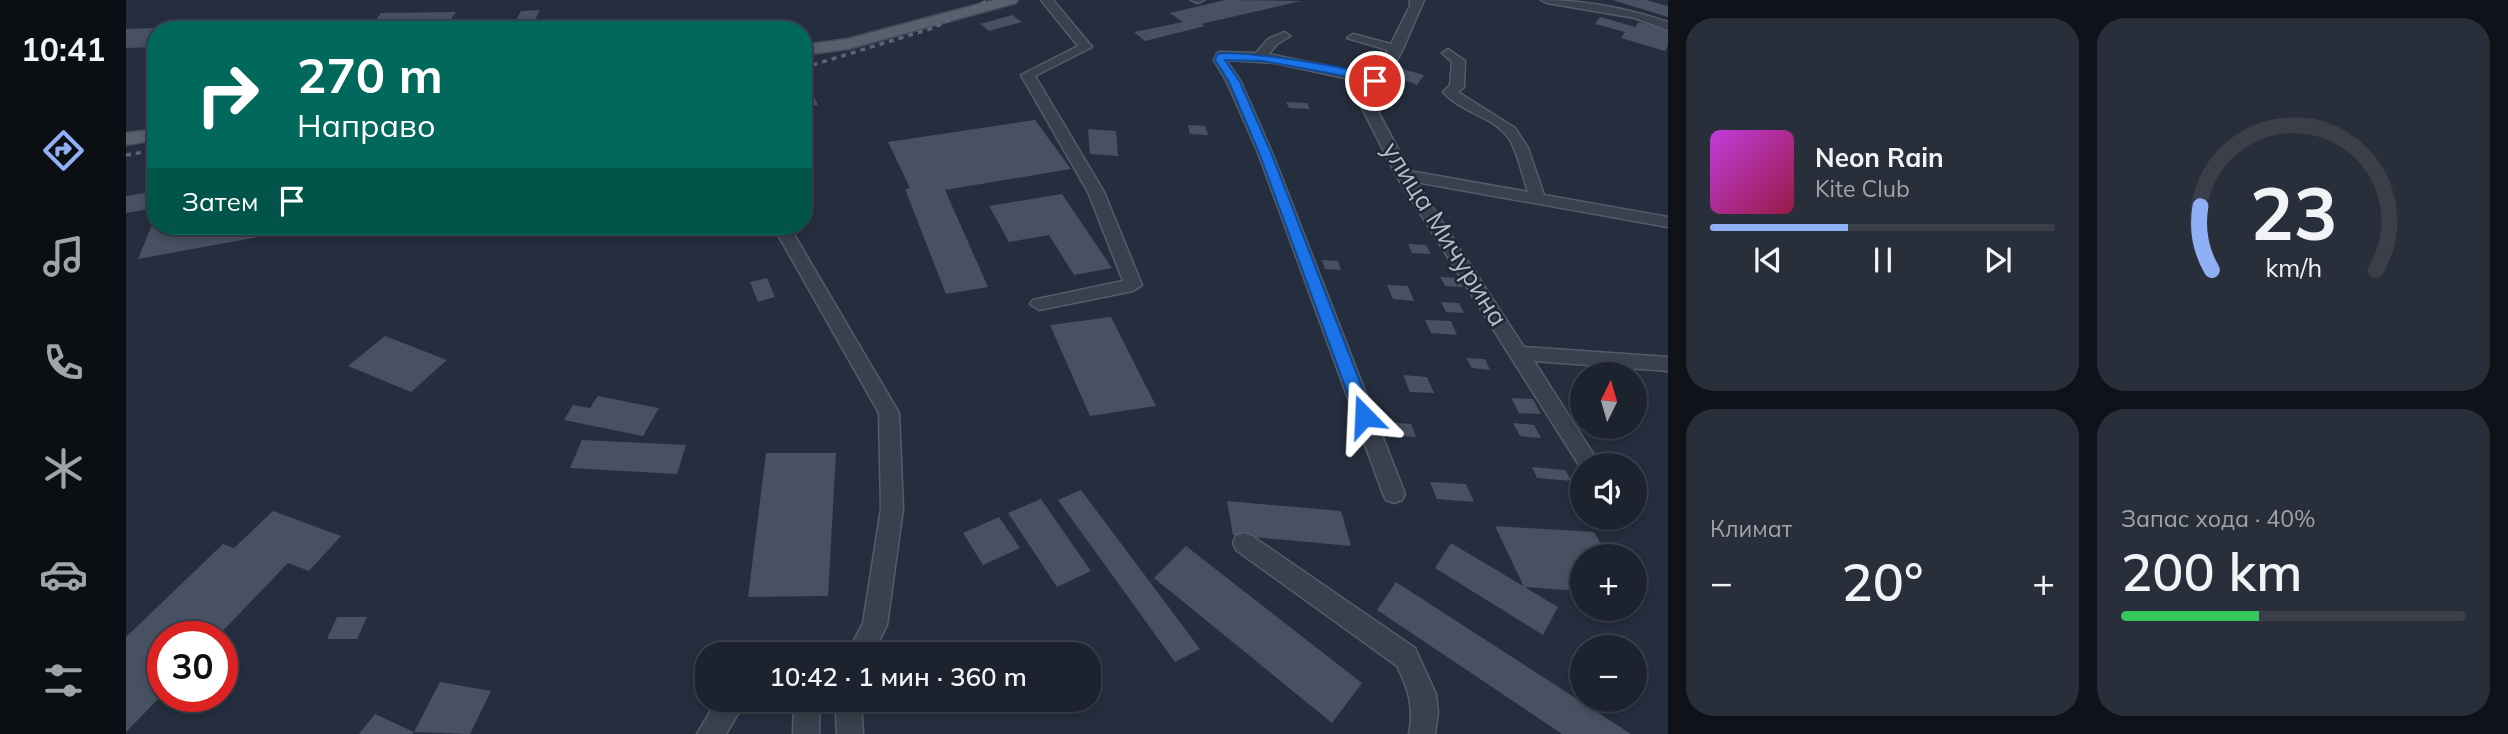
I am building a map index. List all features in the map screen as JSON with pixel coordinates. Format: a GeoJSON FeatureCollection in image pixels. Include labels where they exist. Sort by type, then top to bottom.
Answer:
{"type":"FeatureCollection","features":[{"type":"Feature","properties":{"kind":"main road"},"geometry":{"type":"LineString","coordinates":[[812,49],[848,44],[1011,0]]}},
{"type":"Feature","properties":{"kind":"main road"},"geometry":{"type":"LineString","coordinates":[[126,139],[147,136]]}},
{"type":"Feature","properties":{"kind":"street"},"geometry":{"type":"LineString","coordinates":[[1038,304],[1133,285],[1096,192],[1028,75],[1086,47],[1047,0]]}},
{"type":"Feature","properties":{"kind":"street","name":"улица Мичурина"},"geometry":{"type":"LineString","coordinates":[[1418,0],[1397,49],[1381,77],[1366,92],[1368,106],[1404,175],[1583,453]]}},
{"type":"Feature","properties":{"kind":"street"},"geometry":{"type":"LineString","coordinates":[[1547,0],[1637,15],[1668,26]]}},
{"type":"Feature","properties":{"kind":"street"},"geometry":{"type":"LineString","coordinates":[[1263,58],[1262,52],[1272,42],[1284,36]]}},
{"type":"Feature","properties":{"kind":"street"},"geometry":{"type":"LineString","coordinates":[[1353,38],[1397,49]]}},
{"type":"Feature","properties":{"kind":"street"},"geometry":{"type":"LineString","coordinates":[[1448,53],[1459,61],[1457,87],[1450,92],[1461,102],[1502,125],[1514,136],[1526,156],[1537,197]]}},
{"type":"Feature","properties":{"kind":"street"},"geometry":{"type":"LineString","coordinates":[[1375,81],[1364,76],[1263,58],[1221,56],[1220,60],[1234,82],[1266,155],[1394,494]]}},
{"type":"Feature","properties":{"kind":"street"},"geometry":{"type":"LineString","coordinates":[[1404,175],[1668,222]]}},
{"type":"Feature","properties":{"kind":"street"},"geometry":{"type":"LineString","coordinates":[[786,235],[889,413],[892,509],[875,625],[866,642]]}},
{"type":"Feature","properties":{"kind":"street"},"geometry":{"type":"LineString","coordinates":[[1519,353],[1668,364]]}},
{"type":"Feature","properties":{"kind":"street"},"geometry":{"type":"LineString","coordinates":[[1244,543],[1406,657],[1422,683],[1426,720],[1422,734]]}},
{"type":"Feature","properties":{"kind":"street"},"geometry":{"type":"LineString","coordinates":[[710,734],[725,712]]}},
{"type":"Feature","properties":{"kind":"street"},"geometry":{"type":"LineString","coordinates":[[806,734],[807,712]]}},
{"type":"Feature","properties":{"kind":"street"},"geometry":{"type":"LineString","coordinates":[[849,712],[850,734]]}},
{"type":"Feature","properties":{"kind":"building"},"geometry":{"type":"Polygon","coordinates":[[[1225,0],[1301,1],[1201,24],[1205,26],[1145,41],[1134,32],[1183,22],[1170,13],[1225,0]]]}},
{"type":"Feature","properties":{"kind":"building"},"geometry":{"type":"Polygon","coordinates":[[[1612,0],[1646,0],[1668,6],[1668,17],[1612,0]]]}},
{"type":"Feature","properties":{"kind":"building"},"geometry":{"type":"Polygon","coordinates":[[[540,10],[534,21],[516,21],[521,11],[540,10]]]}},
{"type":"Feature","properties":{"kind":"building"},"geometry":{"type":"Polygon","coordinates":[[[456,12],[450,21],[375,21],[381,13],[456,12]]]}},
{"type":"Feature","properties":{"kind":"building"},"geometry":{"type":"Polygon","coordinates":[[[1012,15],[1022,22],[989,31],[980,24],[1012,15]]]}},
{"type":"Feature","properties":{"kind":"building"},"geometry":{"type":"Polygon","coordinates":[[[1600,17],[1635,27],[1639,22],[1668,30],[1668,46],[1665,51],[1621,38],[1625,32],[1595,24],[1600,17]]]}},
{"type":"Feature","properties":{"kind":"building"},"geometry":{"type":"Polygon","coordinates":[[[147,28],[147,47],[126,48],[126,29],[147,28]]]}},
{"type":"Feature","properties":{"kind":"building"},"geometry":{"type":"Polygon","coordinates":[[[1399,68],[1424,75],[1417,85],[1393,75],[1399,68]]]}},
{"type":"Feature","properties":{"kind":"building"},"geometry":{"type":"Polygon","coordinates":[[[812,92],[818,105],[812,106],[812,92]]]}},
{"type":"Feature","properties":{"kind":"building"},"geometry":{"type":"Polygon","coordinates":[[[1286,102],[1307,103],[1310,109],[1289,108],[1286,102]]]}},
{"type":"Feature","properties":{"kind":"building"},"geometry":{"type":"Polygon","coordinates":[[[1035,120],[1071,169],[945,190],[988,287],[946,294],[905,189],[910,188],[888,142],[1035,120]]]}},
{"type":"Feature","properties":{"kind":"building"},"geometry":{"type":"Polygon","coordinates":[[[1188,125],[1205,126],[1208,135],[1190,134],[1188,125]]]}},
{"type":"Feature","properties":{"kind":"building"},"geometry":{"type":"Polygon","coordinates":[[[1088,129],[1116,131],[1118,156],[1090,154],[1088,129]]]}},
{"type":"Feature","properties":{"kind":"building"},"geometry":{"type":"Polygon","coordinates":[[[147,192],[147,210],[126,213],[126,196],[147,192]]]}},
{"type":"Feature","properties":{"kind":"building"},"geometry":{"type":"Polygon","coordinates":[[[1062,194],[1112,268],[1074,275],[1049,235],[1009,242],[989,206],[1062,194]]]}},
{"type":"Feature","properties":{"kind":"building"},"geometry":{"type":"Polygon","coordinates":[[[148,235],[269,235],[138,259],[148,235]]]}},
{"type":"Feature","properties":{"kind":"building"},"geometry":{"type":"Polygon","coordinates":[[[1408,244],[1426,245],[1431,254],[1412,253],[1408,244]]]}},
{"type":"Feature","properties":{"kind":"building"},"geometry":{"type":"Polygon","coordinates":[[[1322,260],[1338,261],[1341,270],[1325,269],[1322,260]]]}},
{"type":"Feature","properties":{"kind":"building"},"geometry":{"type":"Polygon","coordinates":[[[1440,277],[1458,278],[1463,287],[1445,286],[1440,277]]]}},
{"type":"Feature","properties":{"kind":"building"},"geometry":{"type":"Polygon","coordinates":[[[767,278],[775,297],[758,302],[750,282],[767,278]]]}},
{"type":"Feature","properties":{"kind":"building"},"geometry":{"type":"Polygon","coordinates":[[[1387,285],[1408,286],[1414,301],[1393,299],[1387,285]]]}},
{"type":"Feature","properties":{"kind":"building"},"geometry":{"type":"Polygon","coordinates":[[[1441,302],[1459,303],[1464,313],[1446,312],[1441,302]]]}},
{"type":"Feature","properties":{"kind":"building"},"geometry":{"type":"Polygon","coordinates":[[[1111,317],[1156,406],[1090,416],[1050,325],[1111,317]]]}},
{"type":"Feature","properties":{"kind":"building"},"geometry":{"type":"Polygon","coordinates":[[[1425,320],[1451,321],[1457,335],[1431,333],[1425,320]]]}},
{"type":"Feature","properties":{"kind":"building"},"geometry":{"type":"Polygon","coordinates":[[[385,336],[447,360],[411,392],[348,366],[385,336]]]}},
{"type":"Feature","properties":{"kind":"building"},"geometry":{"type":"Polygon","coordinates":[[[1466,358],[1485,359],[1490,370],[1472,368],[1466,358]]]}},
{"type":"Feature","properties":{"kind":"building"},"geometry":{"type":"Polygon","coordinates":[[[1403,375],[1427,377],[1434,393],[1410,392],[1403,375]]]}},
{"type":"Feature","properties":{"kind":"building"},"geometry":{"type":"Polygon","coordinates":[[[598,396],[659,408],[643,436],[564,420],[573,405],[590,408],[598,396]]]}},
{"type":"Feature","properties":{"kind":"building"},"geometry":{"type":"Polygon","coordinates":[[[1511,398],[1533,399],[1541,414],[1519,413],[1511,398]]]}},
{"type":"Feature","properties":{"kind":"building"},"geometry":{"type":"Polygon","coordinates":[[[1377,421],[1411,424],[1416,437],[1382,435],[1377,421]]]}},
{"type":"Feature","properties":{"kind":"building"},"geometry":{"type":"Polygon","coordinates":[[[1513,423],[1534,425],[1541,438],[1520,436],[1513,423]]]}},
{"type":"Feature","properties":{"kind":"building"},"geometry":{"type":"Polygon","coordinates":[[[582,440],[686,445],[677,474],[570,468],[582,440]]]}},
{"type":"Feature","properties":{"kind":"building"},"geometry":{"type":"Polygon","coordinates":[[[766,453],[836,453],[828,596],[748,597],[766,453]]]}},
{"type":"Feature","properties":{"kind":"building"},"geometry":{"type":"Polygon","coordinates":[[[1532,467],[1565,470],[1570,481],[1537,478],[1532,467]]]}},
{"type":"Feature","properties":{"kind":"building"},"geometry":{"type":"Polygon","coordinates":[[[1430,482],[1466,484],[1474,502],[1437,499],[1430,482]]]}},
{"type":"Feature","properties":{"kind":"building"},"geometry":{"type":"Polygon","coordinates":[[[1081,490],[1200,649],[1175,662],[1058,500],[1081,490]]]}},
{"type":"Feature","properties":{"kind":"building"},"geometry":{"type":"Polygon","coordinates":[[[1041,499],[1091,571],[1057,587],[1008,513],[1041,499]]]}},
{"type":"Feature","properties":{"kind":"building"},"geometry":{"type":"Polygon","coordinates":[[[1227,501],[1341,511],[1351,546],[1233,535],[1227,501]]]}},
{"type":"Feature","properties":{"kind":"building"},"geometry":{"type":"Polygon","coordinates":[[[273,511],[341,536],[309,571],[288,563],[232,621],[147,621],[147,710],[126,732],[126,637],[223,544],[234,548],[273,511]]]}},
{"type":"Feature","properties":{"kind":"building"},"geometry":{"type":"Polygon","coordinates":[[[999,517],[1020,548],[983,565],[963,533],[999,517]]]}},
{"type":"Feature","properties":{"kind":"building"},"geometry":{"type":"Polygon","coordinates":[[[1495,526],[1594,532],[1601,544],[1570,544],[1570,590],[1524,587],[1495,526]]]}},
{"type":"Feature","properties":{"kind":"building"},"geometry":{"type":"Polygon","coordinates":[[[1451,543],[1558,607],[1543,635],[1435,568],[1451,543]]]}},
{"type":"Feature","properties":{"kind":"building"},"geometry":{"type":"Polygon","coordinates":[[[1186,546],[1362,683],[1332,723],[1154,578],[1186,546]]]}},
{"type":"Feature","properties":{"kind":"building"},"geometry":{"type":"Polygon","coordinates":[[[1396,582],[1570,695],[1570,712],[1597,712],[1631,734],[1562,734],[1377,610],[1396,582]]]}},
{"type":"Feature","properties":{"kind":"building"},"geometry":{"type":"Polygon","coordinates":[[[337,617],[367,617],[357,639],[327,639],[337,617]]]}},
{"type":"Feature","properties":{"kind":"building"},"geometry":{"type":"Polygon","coordinates":[[[440,682],[491,691],[470,734],[414,732],[440,682]]]}},
{"type":"Feature","properties":{"kind":"building"},"geometry":{"type":"Polygon","coordinates":[[[375,714],[414,732],[359,734],[375,714]]]}},
{"type":"Feature","properties":{"kind":"railway"},"geometry":{"type":"LineString","coordinates":[[812,65],[933,28],[989,0]]}},
{"type":"Feature","properties":{"kind":"railway"},"geometry":{"type":"LineString","coordinates":[[126,155],[147,152]]}},
{"type":"Feature","properties":{"kind":"route"},"geometry":{"type":"LineString","coordinates":[[1364,416],[1266,155],[1234,82],[1220,60],[1221,56],[1263,58],[1364,76],[1375,81]]}}]}
